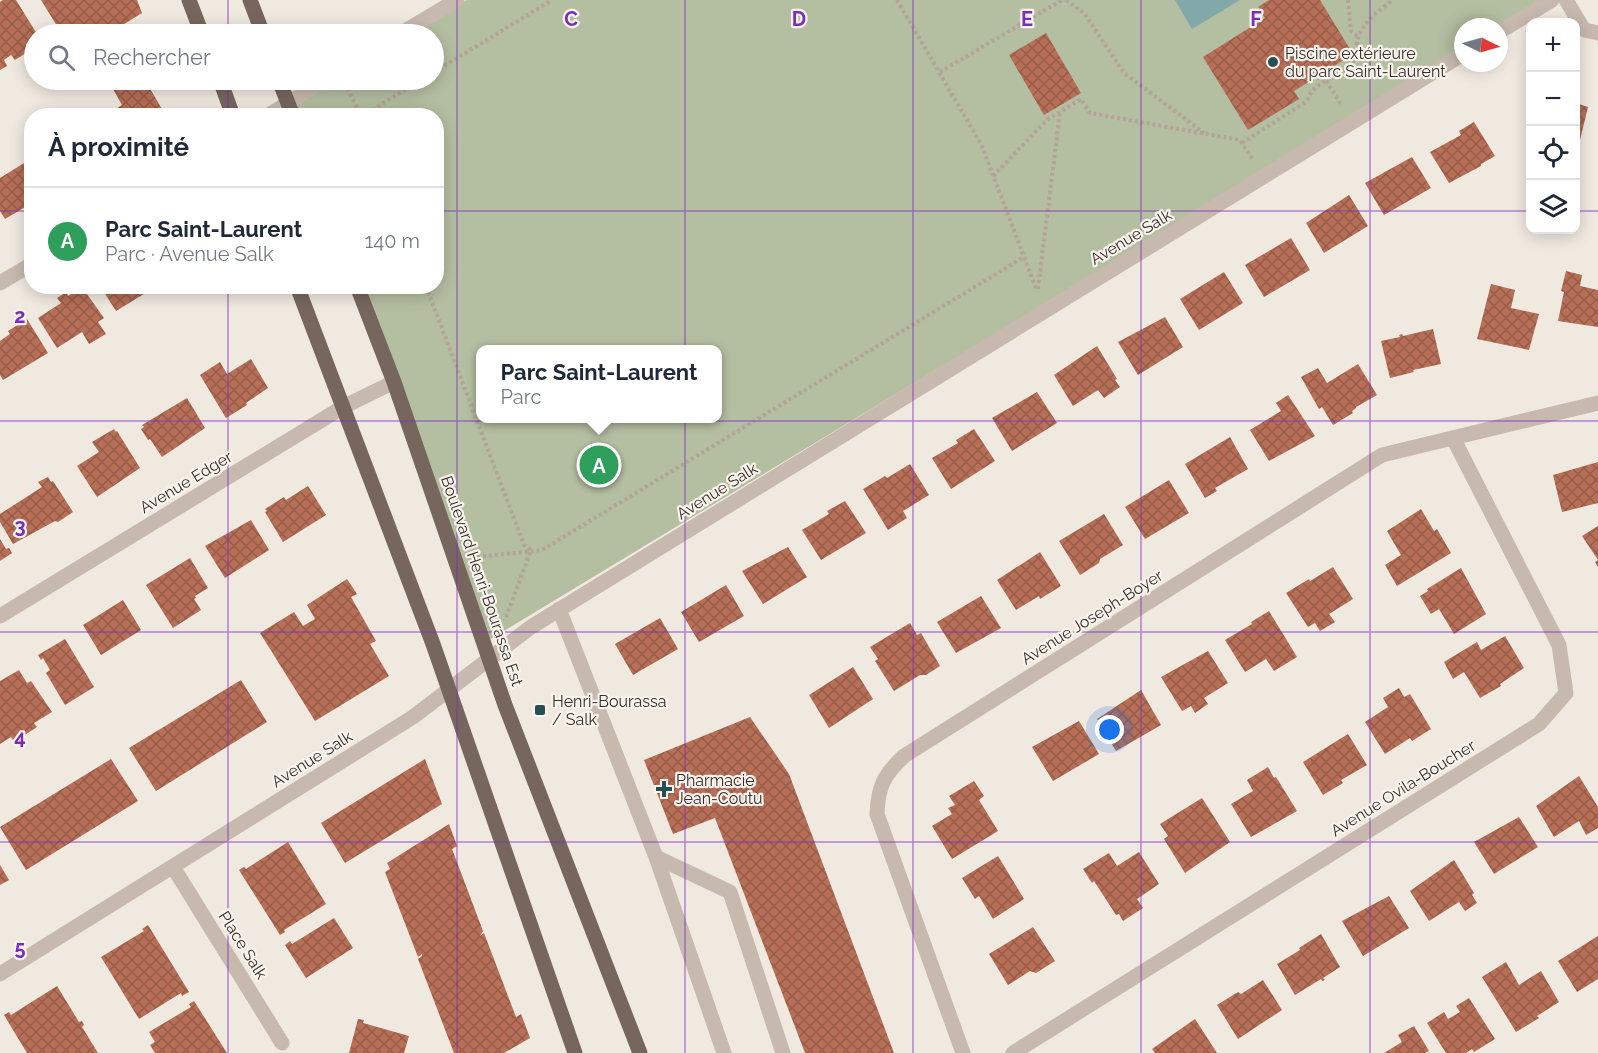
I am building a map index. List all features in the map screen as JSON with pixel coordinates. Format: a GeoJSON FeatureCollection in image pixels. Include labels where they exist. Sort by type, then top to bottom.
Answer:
{"type":"FeatureCollection","features":[{"type":"Feature","properties":{"kind":"main road"},"geometry":{"type":"LineString","coordinates":[[189,0],[198,24]]}},
{"type":"Feature","properties":{"kind":"main road"},"geometry":{"type":"LineString","coordinates":[[250,0],[259,24]]}},
{"type":"Feature","properties":{"kind":"main road"},"geometry":{"type":"LineString","coordinates":[[224,90],[230,108]]}},
{"type":"Feature","properties":{"kind":"main road"},"geometry":{"type":"LineString","coordinates":[[283,90],[290,108]]}},
{"type":"Feature","properties":{"kind":"main road"},"geometry":{"type":"LineString","coordinates":[[300,294],[448,689],[574,1053]]}},
{"type":"Feature","properties":{"kind":"main road","name":"Boulevard Henri-Bourassa Est"},"geometry":{"type":"LineString","coordinates":[[360,294],[394,382],[505,705],[640,1053]]}},
{"type":"Feature","properties":{"kind":"street"},"geometry":{"type":"LineString","coordinates":[[417,24],[457,0]]}},
{"type":"Feature","properties":{"kind":"street"},"geometry":{"type":"LineString","coordinates":[[1508,27],[1552,0]]}},
{"type":"Feature","properties":{"kind":"street"},"geometry":{"type":"LineString","coordinates":[[1566,0],[1584,30],[1598,33]]}},
{"type":"Feature","properties":{"kind":"street","name":"Avenue Salk"},"geometry":{"type":"LineString","coordinates":[[0,974],[413,717],[531,627],[559,609],[1454,60]]}},
{"type":"Feature","properties":{"kind":"street"},"geometry":{"type":"LineString","coordinates":[[291,108],[313,90]]}},
{"type":"Feature","properties":{"kind":"street"},"geometry":{"type":"LineString","coordinates":[[0,283],[24,269]]}},
{"type":"Feature","properties":{"kind":"street","name":"Avenue Edger"},"geometry":{"type":"LineString","coordinates":[[0,616],[343,407],[394,382]]}},
{"type":"Feature","properties":{"kind":"street","name":"Avenue Joseph-Boyer"},"geometry":{"type":"LineString","coordinates":[[963,1053],[876,814],[878,794],[887,773],[904,756],[1382,454],[1598,403]]}},
{"type":"Feature","properties":{"kind":"street","name":"Avenue Ovila-Boucher"},"geometry":{"type":"LineString","coordinates":[[1013,1053],[1539,724],[1566,693],[1559,645],[1453,438]]}},
{"type":"Feature","properties":{"kind":"street"},"geometry":{"type":"LineString","coordinates":[[559,609],[657,857],[724,1053]]}},
{"type":"Feature","properties":{"kind":"street"},"geometry":{"type":"LineString","coordinates":[[657,857],[730,892],[783,1053]]}},
{"type":"Feature","properties":{"kind":"street","name":"Place Salk"},"geometry":{"type":"LineString","coordinates":[[173,867],[282,1043]]}},
{"type":"Feature","properties":{"kind":"path"},"geometry":{"type":"LineString","coordinates":[[444,66],[552,0]]}},
{"type":"Feature","properties":{"kind":"path"},"geometry":{"type":"LineString","coordinates":[[897,0],[981,146],[1038,294],[1060,111]]}},
{"type":"Feature","properties":{"kind":"path"},"geometry":{"type":"LineString","coordinates":[[940,72],[1064,0],[1084,13],[1124,73],[1206,134]]}},
{"type":"Feature","properties":{"kind":"path"},"geometry":{"type":"LineString","coordinates":[[1348,0],[1351,31],[1358,37]]}},
{"type":"Feature","properties":{"kind":"path"},"geometry":{"type":"LineString","coordinates":[[1242,143],[1307,101],[1310,91],[1350,65],[1356,55],[1358,37],[1376,12],[1393,0]]}},
{"type":"Feature","properties":{"kind":"path"},"geometry":{"type":"LineString","coordinates":[[1326,81],[1352,122]]}},
{"type":"Feature","properties":{"kind":"path"},"geometry":{"type":"LineString","coordinates":[[349,90],[358,108]]}},
{"type":"Feature","properties":{"kind":"path"},"geometry":{"type":"LineString","coordinates":[[375,108],[405,90]]}},
{"type":"Feature","properties":{"kind":"path"},"geometry":{"type":"LineString","coordinates":[[993,176],[1048,118],[1081,99],[1090,113],[1240,140],[1264,177]]}},
{"type":"Feature","properties":{"kind":"path"},"geometry":{"type":"LineString","coordinates":[[456,560],[542,550],[1024,257]]}},
{"type":"Feature","properties":{"kind":"path"},"geometry":{"type":"LineString","coordinates":[[429,294],[476,418]]}},
{"type":"Feature","properties":{"kind":"path"},"geometry":{"type":"LineString","coordinates":[[478,423],[524,545],[531,550]]}},
{"type":"Feature","properties":{"kind":"path"},"geometry":{"type":"LineString","coordinates":[[490,660],[531,550]]}},
{"type":"Feature","properties":{"kind":"green space"},"geometry":{"type":"Polygon","coordinates":[[[467,0],[1547,0],[1508,22],[1508,18],[1454,18],[1454,56],[484,643],[355,294],[444,294],[444,108],[292,108],[322,90],[444,90],[444,24],[427,24],[467,0]]]}},
{"type":"Feature","properties":{"kind":"water"},"geometry":{"type":"Polygon","coordinates":[[[1175,0],[1240,0],[1192,29],[1175,0]]]}},
{"type":"Feature","properties":{"kind":"building"},"geometry":{"type":"Polygon","coordinates":[[[16,0],[31,24],[24,24],[24,54],[15,60],[11,55],[4,60],[7,66],[0,70],[0,2],[16,0]]]}},
{"type":"Feature","properties":{"kind":"building"},"geometry":{"type":"Polygon","coordinates":[[[41,0],[137,0],[142,13],[124,24],[56,24],[41,0]]]}},
{"type":"Feature","properties":{"kind":"building","name":"Piscine extérieure du parc Saint-Laurent"},"geometry":{"type":"Polygon","coordinates":[[[1269,0],[1320,0],[1353,54],[1294,91],[1299,99],[1248,130],[1203,57],[1265,18],[1258,7],[1269,0]]]}},
{"type":"Feature","properties":{"kind":"building"},"geometry":{"type":"Polygon","coordinates":[[[1046,33],[1081,93],[1044,115],[1009,55],[1046,33]]]}},
{"type":"Feature","properties":{"kind":"building"},"geometry":{"type":"Polygon","coordinates":[[[114,90],[151,90],[161,108],[117,108],[122,105],[114,90]]]}},
{"type":"Feature","properties":{"kind":"building"},"geometry":{"type":"Polygon","coordinates":[[[1580,104],[1588,107],[1580,140],[1580,104]]]}},
{"type":"Feature","properties":{"kind":"building"},"geometry":{"type":"Polygon","coordinates":[[[1474,122],[1495,156],[1449,183],[1430,152],[1461,135],[1459,131],[1474,122]]]}},
{"type":"Feature","properties":{"kind":"building"},"geometry":{"type":"Polygon","coordinates":[[[1412,157],[1431,188],[1384,215],[1365,183],[1412,157]]]}},
{"type":"Feature","properties":{"kind":"building"},"geometry":{"type":"Polygon","coordinates":[[[24,163],[24,208],[5,219],[0,211],[0,178],[24,163]]]}},
{"type":"Feature","properties":{"kind":"building"},"geometry":{"type":"Polygon","coordinates":[[[1349,195],[1368,226],[1324,253],[1306,223],[1349,195]]]}},
{"type":"Feature","properties":{"kind":"building"},"geometry":{"type":"Polygon","coordinates":[[[1291,238],[1310,270],[1264,297],[1245,265],[1291,238]]]}},
{"type":"Feature","properties":{"kind":"building"},"geometry":{"type":"Polygon","coordinates":[[[1566,271],[1582,275],[1580,286],[1598,290],[1598,327],[1558,321],[1566,271]]]}},
{"type":"Feature","properties":{"kind":"building"},"geometry":{"type":"Polygon","coordinates":[[[1224,272],[1243,303],[1199,330],[1180,299],[1224,272]]]}},
{"type":"Feature","properties":{"kind":"building"},"geometry":{"type":"Polygon","coordinates":[[[1491,284],[1515,290],[1511,308],[1539,314],[1529,350],[1477,339],[1491,284]]]}},
{"type":"Feature","properties":{"kind":"building"},"geometry":{"type":"Polygon","coordinates":[[[63,294],[68,296],[87,294],[104,318],[98,322],[106,334],[89,344],[82,332],[57,348],[38,318],[61,303],[57,298],[63,294]]]}},
{"type":"Feature","properties":{"kind":"building"},"geometry":{"type":"Polygon","coordinates":[[[105,294],[144,294],[116,311],[105,294]]]}},
{"type":"Feature","properties":{"kind":"building"},"geometry":{"type":"Polygon","coordinates":[[[1165,317],[1183,347],[1138,375],[1118,342],[1165,317]]]}},
{"type":"Feature","properties":{"kind":"building"},"geometry":{"type":"Polygon","coordinates":[[[27,319],[48,353],[3,380],[0,375],[0,341],[10,334],[8,331],[27,319]]]}},
{"type":"Feature","properties":{"kind":"building"},"geometry":{"type":"Polygon","coordinates":[[[1433,329],[1441,364],[1390,378],[1381,341],[1400,337],[1399,335],[1402,334],[1403,336],[1433,329]]]}},
{"type":"Feature","properties":{"kind":"building"},"geometry":{"type":"Polygon","coordinates":[[[1097,346],[1120,387],[1104,398],[1098,390],[1073,406],[1054,375],[1097,346]]]}},
{"type":"Feature","properties":{"kind":"building"},"geometry":{"type":"Polygon","coordinates":[[[251,359],[268,388],[226,418],[200,375],[220,362],[227,374],[251,359]]]}},
{"type":"Feature","properties":{"kind":"building"},"geometry":{"type":"Polygon","coordinates":[[[1358,364],[1377,395],[1356,407],[1353,413],[1333,425],[1322,407],[1319,409],[1301,377],[1318,368],[1327,383],[1358,364]]]}},
{"type":"Feature","properties":{"kind":"building"},"geometry":{"type":"Polygon","coordinates":[[[1037,392],[1057,423],[1012,451],[992,418],[1037,392]]]}},
{"type":"Feature","properties":{"kind":"building"},"geometry":{"type":"Polygon","coordinates":[[[1288,395],[1315,436],[1269,461],[1250,430],[1281,411],[1276,403],[1288,395]]]}},
{"type":"Feature","properties":{"kind":"building"},"geometry":{"type":"Polygon","coordinates":[[[187,398],[205,428],[162,457],[141,429],[144,427],[142,425],[187,398]]]}},
{"type":"Feature","properties":{"kind":"building"},"geometry":{"type":"Polygon","coordinates":[[[114,429],[140,468],[97,497],[77,466],[99,452],[92,442],[114,429]]]}},
{"type":"Feature","properties":{"kind":"building"},"geometry":{"type":"Polygon","coordinates":[[[974,429],[995,461],[951,489],[932,458],[958,443],[956,440],[974,429]]]}},
{"type":"Feature","properties":{"kind":"building"},"geometry":{"type":"Polygon","coordinates":[[[1230,437],[1248,469],[1215,488],[1217,491],[1205,498],[1185,464],[1230,437]]]}},
{"type":"Feature","properties":{"kind":"building"},"geometry":{"type":"Polygon","coordinates":[[[1598,462],[1598,503],[1562,512],[1553,475],[1598,462]]]}},
{"type":"Feature","properties":{"kind":"building"},"geometry":{"type":"Polygon","coordinates":[[[910,464],[929,495],[903,511],[907,518],[888,530],[863,489],[910,464]]]}},
{"type":"Feature","properties":{"kind":"building"},"geometry":{"type":"Polygon","coordinates":[[[48,477],[73,512],[13,544],[0,522],[0,514],[42,487],[38,482],[48,477]]]}},
{"type":"Feature","properties":{"kind":"building"},"geometry":{"type":"Polygon","coordinates":[[[1169,480],[1189,513],[1145,539],[1125,507],[1169,480]]]}},
{"type":"Feature","properties":{"kind":"building"},"geometry":{"type":"Polygon","coordinates":[[[308,486],[326,515],[283,542],[265,509],[284,497],[286,500],[308,486]]]}},
{"type":"Feature","properties":{"kind":"building"},"geometry":{"type":"Polygon","coordinates":[[[845,501],[866,533],[821,560],[802,530],[829,514],[827,511],[845,501]]]}},
{"type":"Feature","properties":{"kind":"building"},"geometry":{"type":"Polygon","coordinates":[[[1421,509],[1434,531],[1437,529],[1451,553],[1397,586],[1385,565],[1401,555],[1387,531],[1421,509]]]}},
{"type":"Feature","properties":{"kind":"building"},"geometry":{"type":"Polygon","coordinates":[[[1104,514],[1123,545],[1080,575],[1059,541],[1104,514]]]}},
{"type":"Feature","properties":{"kind":"building"},"geometry":{"type":"Polygon","coordinates":[[[251,520],[269,550],[225,578],[205,546],[251,520]]]}},
{"type":"Feature","properties":{"kind":"building"},"geometry":{"type":"Polygon","coordinates":[[[1598,526],[1598,560],[1582,536],[1598,526]]]}},
{"type":"Feature","properties":{"kind":"building"},"geometry":{"type":"Polygon","coordinates":[[[0,539],[6,549],[9,548],[12,553],[0,561],[0,539]]]}},
{"type":"Feature","properties":{"kind":"building"},"geometry":{"type":"Polygon","coordinates":[[[788,547],[807,577],[763,604],[742,571],[788,547]]]}},
{"type":"Feature","properties":{"kind":"building"},"geometry":{"type":"Polygon","coordinates":[[[1040,552],[1061,586],[1016,610],[997,580],[1040,552]]]}},
{"type":"Feature","properties":{"kind":"building"},"geometry":{"type":"Polygon","coordinates":[[[190,558],[208,588],[194,599],[201,610],[173,628],[146,585],[190,558]]]}},
{"type":"Feature","properties":{"kind":"building"},"geometry":{"type":"Polygon","coordinates":[[[1333,567],[1353,599],[1329,614],[1335,622],[1320,631],[1315,623],[1308,627],[1286,593],[1333,567]]]}},
{"type":"Feature","properties":{"kind":"building"},"geometry":{"type":"Polygon","coordinates":[[[1461,568],[1486,614],[1454,634],[1439,609],[1431,614],[1420,596],[1428,591],[1427,589],[1461,568]]]}},
{"type":"Feature","properties":{"kind":"building"},"geometry":{"type":"Polygon","coordinates":[[[347,579],[357,594],[351,597],[376,641],[370,644],[389,676],[315,721],[260,633],[294,612],[303,626],[315,619],[307,605],[347,579]]]}},
{"type":"Feature","properties":{"kind":"building"},"geometry":{"type":"Polygon","coordinates":[[[726,585],[744,616],[699,642],[681,612],[726,585]]]}},
{"type":"Feature","properties":{"kind":"building"},"geometry":{"type":"Polygon","coordinates":[[[981,596],[1001,628],[956,653],[937,622],[981,596]]]}},
{"type":"Feature","properties":{"kind":"building"},"geometry":{"type":"Polygon","coordinates":[[[123,600],[141,630],[101,655],[83,625],[123,600]]]}},
{"type":"Feature","properties":{"kind":"building"},"geometry":{"type":"Polygon","coordinates":[[[1269,611],[1297,657],[1274,671],[1266,659],[1245,672],[1225,640],[1269,611]]]}},
{"type":"Feature","properties":{"kind":"building"},"geometry":{"type":"Polygon","coordinates":[[[660,618],[678,649],[633,675],[615,644],[660,618]]]}},
{"type":"Feature","properties":{"kind":"building"},"geometry":{"type":"Polygon","coordinates":[[[910,623],[917,635],[921,633],[940,666],[894,691],[875,661],[878,659],[870,647],[910,623]]]}},
{"type":"Feature","properties":{"kind":"building"},"geometry":{"type":"Polygon","coordinates":[[[1505,636],[1524,668],[1500,684],[1501,686],[1480,698],[1464,672],[1453,679],[1444,662],[1477,642],[1481,650],[1505,636]]]}},
{"type":"Feature","properties":{"kind":"building"},"geometry":{"type":"Polygon","coordinates":[[[65,639],[94,687],[65,705],[46,673],[50,670],[43,658],[41,660],[38,655],[65,639]]]}},
{"type":"Feature","properties":{"kind":"building"},"geometry":{"type":"Polygon","coordinates":[[[1208,651],[1228,683],[1204,698],[1208,704],[1195,713],[1191,706],[1182,711],[1161,677],[1208,651]]]}},
{"type":"Feature","properties":{"kind":"building"},"geometry":{"type":"Polygon","coordinates":[[[853,667],[873,699],[829,728],[809,695],[853,667]]]}},
{"type":"Feature","properties":{"kind":"building"},"geometry":{"type":"Polygon","coordinates":[[[19,670],[27,683],[31,681],[52,712],[34,723],[37,727],[14,742],[11,737],[0,744],[0,681],[19,670]]]}},
{"type":"Feature","properties":{"kind":"building"},"geometry":{"type":"Polygon","coordinates":[[[241,680],[267,722],[156,791],[129,748],[241,680]]]}},
{"type":"Feature","properties":{"kind":"building"},"geometry":{"type":"Polygon","coordinates":[[[1399,688],[1404,697],[1410,694],[1431,729],[1412,741],[1410,738],[1385,754],[1365,722],[1388,707],[1383,698],[1399,688]]]}},
{"type":"Feature","properties":{"kind":"building"},"geometry":{"type":"Polygon","coordinates":[[[1141,690],[1161,725],[1116,751],[1097,719],[1141,690]]]}},
{"type":"Feature","properties":{"kind":"building"},"geometry":{"type":"Polygon","coordinates":[[[750,717],[789,774],[894,1053],[805,1053],[715,818],[673,834],[644,760],[750,717]]]}},
{"type":"Feature","properties":{"kind":"building"},"geometry":{"type":"Polygon","coordinates":[[[1079,721],[1099,754],[1053,781],[1032,747],[1079,721]]]}},
{"type":"Feature","properties":{"kind":"building"},"geometry":{"type":"Polygon","coordinates":[[[1348,734],[1367,765],[1341,780],[1343,783],[1323,795],[1303,762],[1348,734]]]}},
{"type":"Feature","properties":{"kind":"building"},"geometry":{"type":"Polygon","coordinates":[[[111,759],[138,801],[26,870],[0,827],[111,759]]]}},
{"type":"Feature","properties":{"kind":"building"},"geometry":{"type":"Polygon","coordinates":[[[425,759],[442,804],[345,863],[321,823],[425,759]]]}},
{"type":"Feature","properties":{"kind":"building"},"geometry":{"type":"Polygon","coordinates":[[[1268,767],[1297,811],[1251,837],[1231,804],[1253,791],[1247,780],[1268,767]]]}},
{"type":"Feature","properties":{"kind":"building"},"geometry":{"type":"Polygon","coordinates":[[[1579,776],[1598,807],[1598,828],[1586,835],[1579,821],[1554,837],[1536,806],[1579,776]]]}},
{"type":"Feature","properties":{"kind":"building"},"geometry":{"type":"Polygon","coordinates":[[[974,781],[984,796],[979,800],[998,831],[952,859],[932,826],[952,814],[948,808],[955,805],[949,796],[974,781]]]}},
{"type":"Feature","properties":{"kind":"building"},"geometry":{"type":"Polygon","coordinates":[[[1202,798],[1230,842],[1185,873],[1164,839],[1168,836],[1160,824],[1202,798]]]}},
{"type":"Feature","properties":{"kind":"building"},"geometry":{"type":"Polygon","coordinates":[[[1519,817],[1538,847],[1494,874],[1474,842],[1519,817]]]}},
{"type":"Feature","properties":{"kind":"building"},"geometry":{"type":"Polygon","coordinates":[[[449,824],[457,846],[452,849],[483,931],[480,936],[484,933],[516,1017],[521,1014],[530,1038],[504,1053],[454,1053],[418,959],[422,954],[418,957],[385,872],[390,869],[387,863],[449,824]]]}},
{"type":"Feature","properties":{"kind":"building"},"geometry":{"type":"Polygon","coordinates":[[[288,842],[326,904],[284,930],[285,932],[280,935],[239,870],[244,867],[246,869],[288,842]]]}},
{"type":"Feature","properties":{"kind":"building"},"geometry":{"type":"Polygon","coordinates":[[[1139,852],[1159,884],[1137,899],[1143,908],[1123,921],[1119,914],[1116,915],[1094,881],[1092,883],[1083,869],[1109,853],[1117,866],[1139,852]]]}},
{"type":"Feature","properties":{"kind":"building"},"geometry":{"type":"Polygon","coordinates":[[[998,856],[1024,899],[993,919],[979,896],[975,899],[962,878],[998,856]]]}},
{"type":"Feature","properties":{"kind":"building"},"geometry":{"type":"Polygon","coordinates":[[[1454,860],[1474,893],[1472,895],[1477,903],[1465,911],[1459,902],[1429,921],[1410,891],[1454,860]]]}},
{"type":"Feature","properties":{"kind":"building"},"geometry":{"type":"Polygon","coordinates":[[[0,865],[9,880],[0,885],[0,865]]]}},
{"type":"Feature","properties":{"kind":"building"},"geometry":{"type":"Polygon","coordinates":[[[1389,896],[1409,928],[1363,956],[1342,921],[1389,896]]]}},
{"type":"Feature","properties":{"kind":"building"},"geometry":{"type":"Polygon","coordinates":[[[334,918],[353,948],[306,978],[285,945],[290,941],[292,944],[334,918]]]}},
{"type":"Feature","properties":{"kind":"building"},"geometry":{"type":"Polygon","coordinates":[[[148,925],[189,992],[182,996],[181,993],[139,1019],[101,957],[144,931],[142,929],[148,925]]]}},
{"type":"Feature","properties":{"kind":"building"},"geometry":{"type":"Polygon","coordinates":[[[1033,927],[1055,961],[1036,973],[1030,971],[1008,985],[989,954],[1033,927]]]}},
{"type":"Feature","properties":{"kind":"building"},"geometry":{"type":"Polygon","coordinates":[[[1321,934],[1340,967],[1323,978],[1325,980],[1321,979],[1295,995],[1277,964],[1321,934]]]}},
{"type":"Feature","properties":{"kind":"building"},"geometry":{"type":"Polygon","coordinates":[[[1598,936],[1598,979],[1577,992],[1558,961],[1598,936]]]}},
{"type":"Feature","properties":{"kind":"building"},"geometry":{"type":"Polygon","coordinates":[[[1506,962],[1519,985],[1541,971],[1559,1002],[1516,1032],[1482,977],[1506,962]]]}},
{"type":"Feature","properties":{"kind":"building"},"geometry":{"type":"Polygon","coordinates":[[[1263,980],[1282,1010],[1238,1039],[1217,1005],[1263,980]]]}},
{"type":"Feature","properties":{"kind":"building"},"geometry":{"type":"Polygon","coordinates":[[[57,986],[79,1022],[82,1021],[84,1025],[82,1027],[98,1053],[27,1053],[4,1015],[9,1012],[11,1015],[57,986]]]}},
{"type":"Feature","properties":{"kind":"building"},"geometry":{"type":"Polygon","coordinates":[[[1469,998],[1495,1039],[1474,1052],[1472,1049],[1466,1053],[1446,1053],[1427,1023],[1444,1012],[1448,1019],[1460,1012],[1456,1006],[1469,998]]]}},
{"type":"Feature","properties":{"kind":"building"},"geometry":{"type":"Polygon","coordinates":[[[194,1001],[227,1053],[155,1053],[150,1045],[155,1042],[149,1032],[191,1007],[189,1004],[194,1001]]]}},
{"type":"Feature","properties":{"kind":"building"},"geometry":{"type":"Polygon","coordinates":[[[358,1019],[364,1020],[363,1023],[409,1036],[404,1053],[349,1053],[358,1019]]]}},
{"type":"Feature","properties":{"kind":"building"},"geometry":{"type":"Polygon","coordinates":[[[1195,1019],[1217,1053],[1155,1053],[1152,1049],[1195,1019]]]}},
{"type":"Feature","properties":{"kind":"building"},"geometry":{"type":"Polygon","coordinates":[[[1414,1026],[1429,1051],[1425,1053],[1384,1053],[1402,1042],[1398,1035],[1414,1026]]]}},
{"type":"Feature","properties":{"kind":"place","name":"Piscine extérieure du parc Saint-Laurent"},"geometry":{"type":"Point","coordinates":[1273,62]}},
{"type":"Feature","properties":{"kind":"place","name":"Parc Saint-Laurent"},"geometry":{"type":"Point","coordinates":[599,465]}},
{"type":"Feature","properties":{"kind":"place","name":"Henri-Bourassa / Salk"},"geometry":{"type":"Point","coordinates":[540,710]}},
{"type":"Feature","properties":{"kind":"place","name":"Pharmacie Jean-Coutu"},"geometry":{"type":"Point","coordinates":[664,789]}}]}
